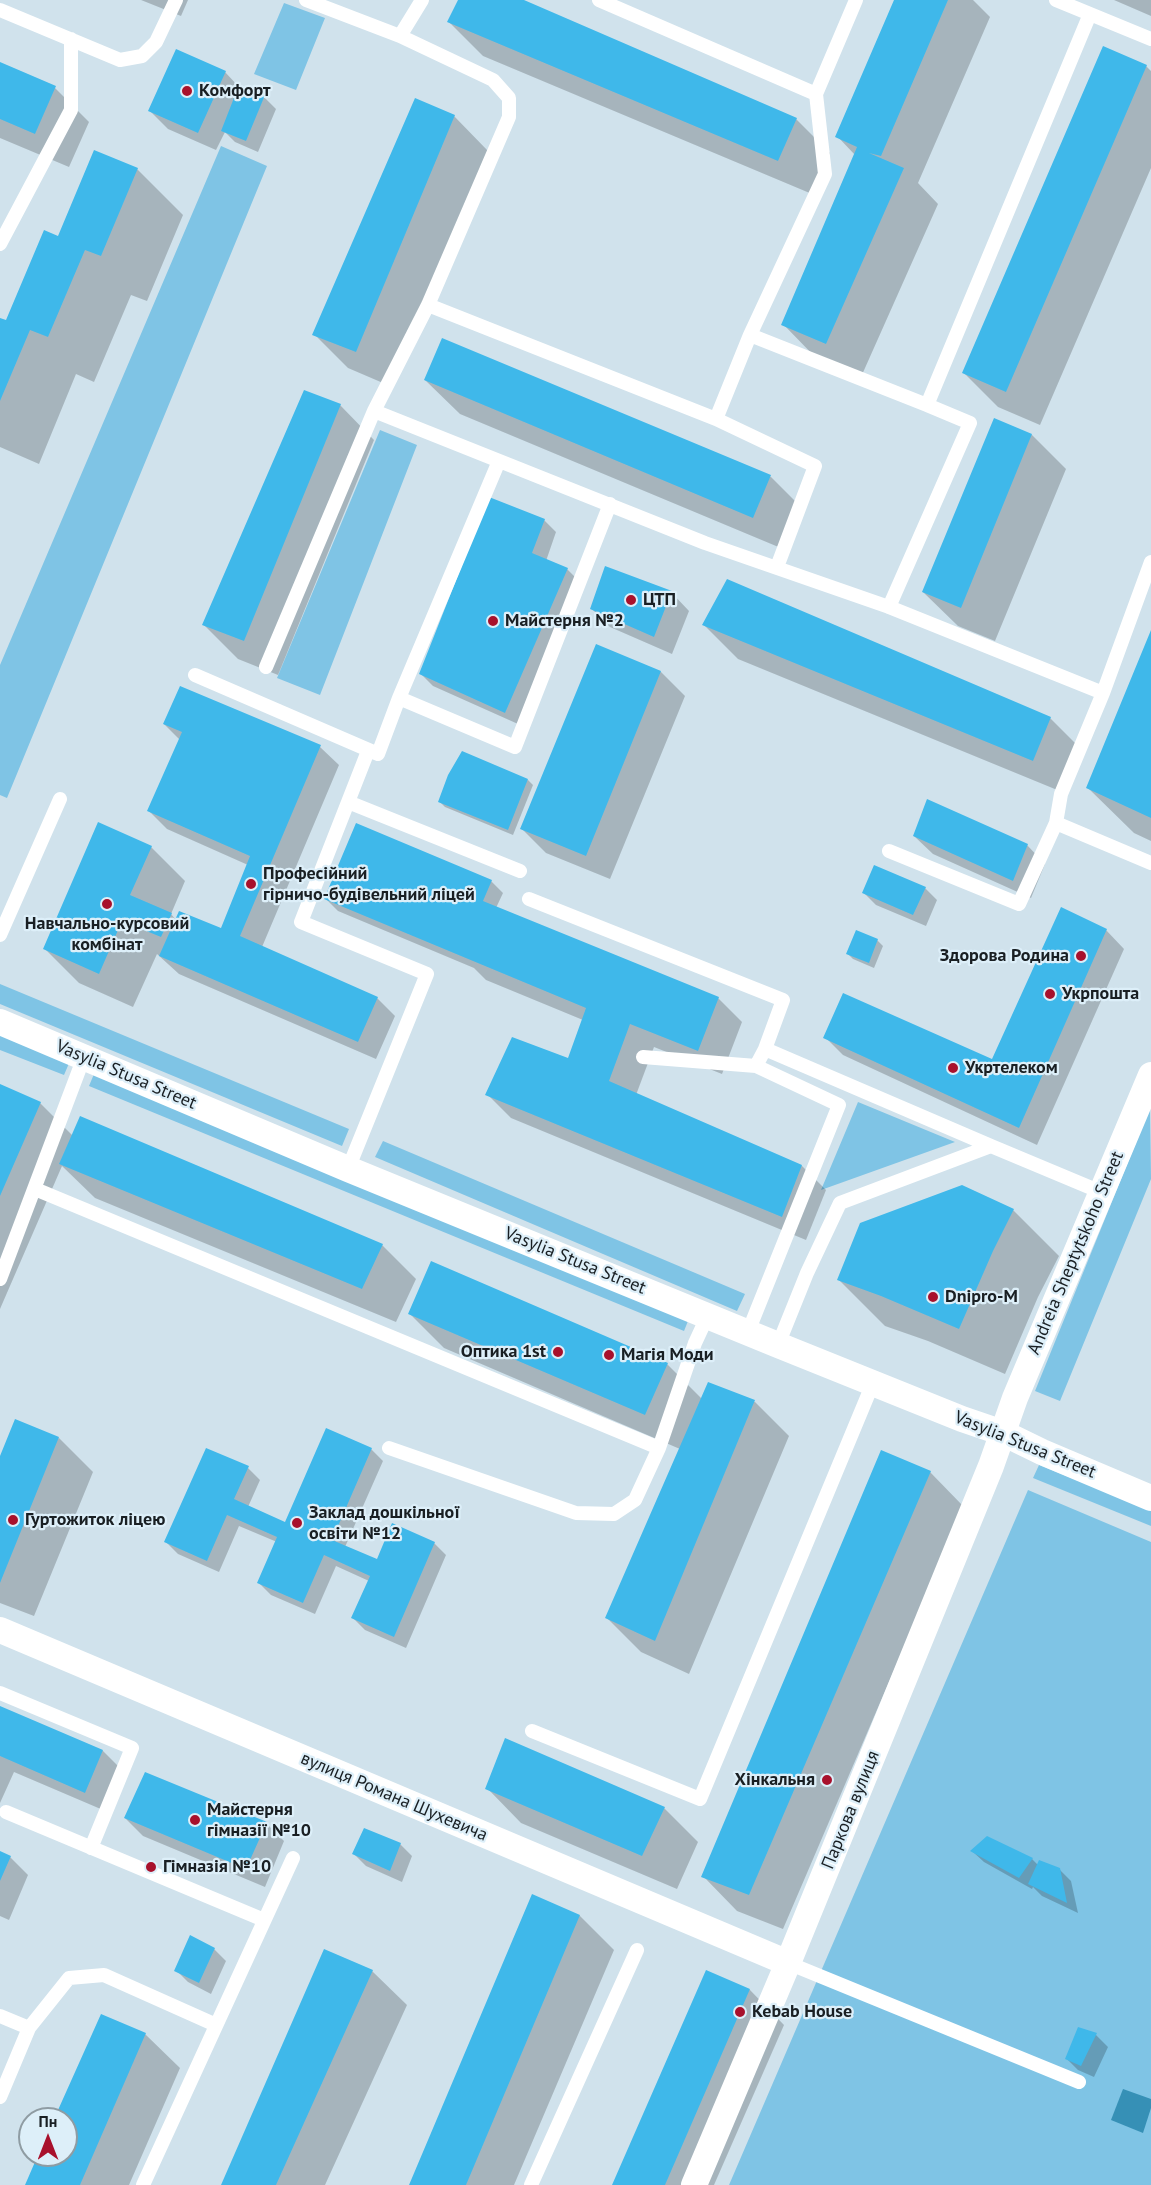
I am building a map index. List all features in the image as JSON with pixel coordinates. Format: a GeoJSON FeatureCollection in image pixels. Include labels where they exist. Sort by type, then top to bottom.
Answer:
{"type":"FeatureCollection","features":[{"type":"Feature","properties":{"kind":"street","name":"Vasylia Stusa Street"},"geometry":{"type":"LineString","coordinates":[[0,1022],[348,1169],[778,1345],[962,1419],[1003,1433],[1041,1452],[1151,1498]]}},
{"type":"Feature","properties":{"kind":"street","name":"Andreia Sheptytskoho Street"},"geometry":{"type":"LineString","coordinates":[[1003,1433],[1015,1398],[1149,1083]]}},
{"type":"Feature","properties":{"kind":"street","name":"Паркова вулиця"},"geometry":{"type":"LineString","coordinates":[[694,2185],[788,1963],[1003,1433]]}},
{"type":"Feature","properties":{"kind":"street","name":"вулиця Романа Шухевича"},"geometry":{"type":"LineString","coordinates":[[0,1630],[788,1963]]}},
{"type":"Feature","properties":{"kind":"lane"},"geometry":{"type":"LineString","coordinates":[[0,10],[120,60],[142,56],[156,42],[176,0]]}},
{"type":"Feature","properties":{"kind":"lane"},"geometry":{"type":"LineString","coordinates":[[266,667],[374,411],[428,304],[509,117],[509,98],[493,80],[400,36],[306,0]]}},
{"type":"Feature","properties":{"kind":"lane"},"geometry":{"type":"LineString","coordinates":[[400,36],[422,0]]}},
{"type":"Feature","properties":{"kind":"lane"},"geometry":{"type":"LineString","coordinates":[[599,0],[816,94]]}},
{"type":"Feature","properties":{"kind":"lane"},"geometry":{"type":"LineString","coordinates":[[716,419],[750,334],[825,174],[816,94],[856,0]]}},
{"type":"Feature","properties":{"kind":"lane"},"geometry":{"type":"LineString","coordinates":[[1056,0],[1151,39]]}},
{"type":"Feature","properties":{"kind":"lane"},"geometry":{"type":"LineString","coordinates":[[927,405],[1090,14]]}},
{"type":"Feature","properties":{"kind":"lane"},"geometry":{"type":"LineString","coordinates":[[0,244],[71,110],[71,39]]}},
{"type":"Feature","properties":{"kind":"lane"},"geometry":{"type":"LineString","coordinates":[[428,304],[716,419],[815,466],[777,567]]}},
{"type":"Feature","properties":{"kind":"lane"},"geometry":{"type":"LineString","coordinates":[[750,334],[970,423],[889,607]]}},
{"type":"Feature","properties":{"kind":"lane"},"geometry":{"type":"LineString","coordinates":[[374,411],[705,543],[889,607],[1103,693]]}},
{"type":"Feature","properties":{"kind":"lane"},"geometry":{"type":"LineString","coordinates":[[195,675],[378,754],[399,698],[499,461]]}},
{"type":"Feature","properties":{"kind":"lane"},"geometry":{"type":"LineString","coordinates":[[399,698],[515,747],[610,504]]}},
{"type":"Feature","properties":{"kind":"lane"},"geometry":{"type":"LineString","coordinates":[[889,851],[1019,904],[1056,824],[1061,794],[1103,693],[1151,562]]}},
{"type":"Feature","properties":{"kind":"lane"},"geometry":{"type":"LineString","coordinates":[[348,1169],[427,974],[301,922],[368,751]]}},
{"type":"Feature","properties":{"kind":"lane"},"geometry":{"type":"LineString","coordinates":[[0,934],[60,799]]}},
{"type":"Feature","properties":{"kind":"lane"},"geometry":{"type":"LineString","coordinates":[[348,802],[520,871]]}},
{"type":"Feature","properties":{"kind":"lane"},"geometry":{"type":"LineString","coordinates":[[1056,824],[1151,863]]}},
{"type":"Feature","properties":{"kind":"lane"},"geometry":{"type":"LineString","coordinates":[[529,899],[783,1000],[765,1049],[756,1066]]}},
{"type":"Feature","properties":{"kind":"lane"},"geometry":{"type":"LineString","coordinates":[[765,1049],[1101,1192]]}},
{"type":"Feature","properties":{"kind":"lane"},"geometry":{"type":"LineString","coordinates":[[643,1057],[756,1066],[839,1105],[748,1332]]}},
{"type":"Feature","properties":{"kind":"lane"},"geometry":{"type":"LineString","coordinates":[[0,1279],[84,1058]]}},
{"type":"Feature","properties":{"kind":"lane"},"geometry":{"type":"LineString","coordinates":[[778,1345],[807,1273],[840,1203],[991,1146]]}},
{"type":"Feature","properties":{"kind":"lane"},"geometry":{"type":"LineString","coordinates":[[34,1189],[659,1448]]}},
{"type":"Feature","properties":{"kind":"lane"},"geometry":{"type":"LineString","coordinates":[[389,1448],[576,1513],[614,1514],[635,1500],[659,1448],[695,1343],[708,1315]]}},
{"type":"Feature","properties":{"kind":"lane"},"geometry":{"type":"LineString","coordinates":[[532,1731],[700,1799],[873,1383]]}},
{"type":"Feature","properties":{"kind":"lane"},"geometry":{"type":"LineString","coordinates":[[0,1693],[132,1748],[91,1848]]}},
{"type":"Feature","properties":{"kind":"lane"},"geometry":{"type":"LineString","coordinates":[[6,1812],[264,1920]]}},
{"type":"Feature","properties":{"kind":"lane"},"geometry":{"type":"LineString","coordinates":[[143,2185],[292,1858]]}},
{"type":"Feature","properties":{"kind":"lane"},"geometry":{"type":"LineString","coordinates":[[531,2185],[637,1950]]}},
{"type":"Feature","properties":{"kind":"lane"},"geometry":{"type":"LineString","coordinates":[[788,1963],[1078,2082]]}},
{"type":"Feature","properties":{"kind":"lane"},"geometry":{"type":"LineString","coordinates":[[0,2097],[29,2028],[69,1978],[104,1976],[216,2025]]}},
{"type":"Feature","properties":{"kind":"lane"},"geometry":{"type":"LineString","coordinates":[[0,2016],[29,2028]]}},
{"type":"Feature","properties":{"kind":"shaded area"},"geometry":{"type":"Polygon","coordinates":[[[284,3],[325,18],[296,90],[254,74],[284,3]]]}},
{"type":"Feature","properties":{"kind":"shaded area"},"geometry":{"type":"Polygon","coordinates":[[[221,146],[267,166],[7,798],[0,795],[0,665],[221,146]]]}},
{"type":"Feature","properties":{"kind":"shaded area"},"geometry":{"type":"Polygon","coordinates":[[[380,430],[417,445],[320,695],[277,678],[380,430]]]}},
{"type":"Feature","properties":{"kind":"shaded area"},"geometry":{"type":"Polygon","coordinates":[[[0,984],[349,1129],[342,1146],[0,1004],[0,984]]]}},
{"type":"Feature","properties":{"kind":"shaded area"},"geometry":{"type":"Polygon","coordinates":[[[0,1032],[70,1061],[64,1075],[0,1050],[0,1032]]]}},
{"type":"Feature","properties":{"kind":"shaded area"},"geometry":{"type":"Polygon","coordinates":[[[94,1074],[688,1321],[684,1331],[89,1086],[94,1074]]]}},
{"type":"Feature","properties":{"kind":"shaded area"},"geometry":{"type":"Polygon","coordinates":[[[858,1102],[955,1142],[821,1190],[858,1102]]]}},
{"type":"Feature","properties":{"kind":"shaded area"},"geometry":{"type":"Polygon","coordinates":[[[1150,1108],[1151,1179],[1060,1401],[1035,1391],[1150,1108]]]}},
{"type":"Feature","properties":{"kind":"shaded area"},"geometry":{"type":"Polygon","coordinates":[[[383,1141],[745,1294],[737,1311],[375,1157],[383,1141]]]}},
{"type":"Feature","properties":{"kind":"shaded area"},"geometry":{"type":"Polygon","coordinates":[[[1039,1465],[1151,1510],[1151,1526],[1033,1478],[1039,1465]]]}},
{"type":"Feature","properties":{"kind":"shaded area"},"geometry":{"type":"Polygon","coordinates":[[[1028,1490],[1151,1542],[1151,2185],[729,2185],[1028,1490]]]}},
{"type":"Feature","properties":{"kind":"shaded area"},"geometry":{"type":"Polygon","coordinates":[[[1123,2089],[1151,2099],[1151,2108],[1143,2133],[1111,2120],[1123,2089]]]}},
{"type":"Feature","properties":{"kind":"building"},"geometry":{"type":"Polygon","coordinates":[[[458,0],[524,0],[797,118],[778,161],[447,22],[458,0]]]}},
{"type":"Feature","properties":{"kind":"building"},"geometry":{"type":"Polygon","coordinates":[[[894,0],[948,0],[881,156],[869,153],[904,168],[826,344],[781,325],[857,147],[835,137],[894,0]]]}},
{"type":"Feature","properties":{"kind":"building"},"geometry":{"type":"Polygon","coordinates":[[[1103,46],[1147,65],[1006,392],[962,373],[1103,46]]]}},
{"type":"Feature","properties":{"kind":"building","name":"Комфорт"},"geometry":{"type":"Polygon","coordinates":[[[176,49],[226,71],[198,133],[148,111],[176,49]]]}},
{"type":"Feature","properties":{"kind":"building"},"geometry":{"type":"Polygon","coordinates":[[[0,62],[56,86],[35,134],[0,119],[0,62]]]}},
{"type":"Feature","properties":{"kind":"building"},"geometry":{"type":"Polygon","coordinates":[[[239,85],[265,95],[246,141],[221,131],[239,85]]]}},
{"type":"Feature","properties":{"kind":"building"},"geometry":{"type":"Polygon","coordinates":[[[415,98],[455,115],[356,352],[312,335],[415,98]]]}},
{"type":"Feature","properties":{"kind":"building"},"geometry":{"type":"Polygon","coordinates":[[[94,150],[138,168],[101,256],[85,250],[48,337],[30,330],[0,401],[0,318],[6,320],[44,230],[58,236],[94,150]]]}},
{"type":"Feature","properties":{"kind":"building"},"geometry":{"type":"Polygon","coordinates":[[[442,338],[771,475],[753,518],[424,380],[442,338]]]}},
{"type":"Feature","properties":{"kind":"building"},"geometry":{"type":"Polygon","coordinates":[[[304,390],[341,404],[244,641],[202,625],[304,390]]]}},
{"type":"Feature","properties":{"kind":"building"},"geometry":{"type":"Polygon","coordinates":[[[994,418],[1032,434],[961,608],[922,592],[994,418]]]}},
{"type":"Feature","properties":{"kind":"building","name":"Майстерня №2"},"geometry":{"type":"Polygon","coordinates":[[[489,497],[545,519],[532,553],[568,568],[505,713],[419,674],[489,497]]]}},
{"type":"Feature","properties":{"kind":"building","name":"ЦТП"},"geometry":{"type":"Polygon","coordinates":[[[605,566],[672,591],[654,637],[590,609],[605,566]]]}},
{"type":"Feature","properties":{"kind":"building"},"geometry":{"type":"Polygon","coordinates":[[[727,579],[1051,717],[1033,761],[702,625],[727,579]]]}},
{"type":"Feature","properties":{"kind":"building"},"geometry":{"type":"Polygon","coordinates":[[[1151,630],[1151,818],[1086,788],[1151,630]]]}},
{"type":"Feature","properties":{"kind":"building"},"geometry":{"type":"Polygon","coordinates":[[[596,644],[661,671],[586,856],[520,829],[596,644]]]}},
{"type":"Feature","properties":{"kind":"building","name":"Професійний гірничо-будівельний ліцей"},"geometry":{"type":"Polygon","coordinates":[[[180,686],[321,745],[240,936],[378,997],[358,1042],[159,956],[179,911],[221,928],[250,856],[147,811],[182,732],[163,724],[180,686]]]}},
{"type":"Feature","properties":{"kind":"building"},"geometry":{"type":"Polygon","coordinates":[[[462,751],[528,779],[508,830],[438,802],[448,775],[462,751]]]}},
{"type":"Feature","properties":{"kind":"building"},"geometry":{"type":"Polygon","coordinates":[[[927,799],[1028,844],[1013,881],[913,836],[927,799]]]}},
{"type":"Feature","properties":{"kind":"building","name":"Навчально-курсовий комбінат"},"geometry":{"type":"Polygon","coordinates":[[[98,822],[152,846],[130,895],[172,913],[161,937],[122,921],[99,974],[43,949],[98,822]]]}},
{"type":"Feature","properties":{"kind":"building"},"geometry":{"type":"Polygon","coordinates":[[[356,823],[492,880],[483,901],[719,997],[698,1051],[630,1024],[609,1081],[802,1165],[782,1217],[485,1095],[512,1037],[568,1058],[586,1008],[324,899],[356,823]]]}},
{"type":"Feature","properties":{"kind":"building"},"geometry":{"type":"Polygon","coordinates":[[[874,865],[926,887],[913,915],[862,893],[874,865]]]}},
{"type":"Feature","properties":{"kind":"building"},"geometry":{"type":"Polygon","coordinates":[[[1061,907],[1107,929],[1019,1128],[823,1038],[843,993],[992,1059],[1061,907]]]}},
{"type":"Feature","properties":{"kind":"building"},"geometry":{"type":"Polygon","coordinates":[[[856,930],[878,939],[869,963],[846,954],[856,930]]]}},
{"type":"Feature","properties":{"kind":"building"},"geometry":{"type":"Polygon","coordinates":[[[0,1084],[41,1102],[0,1196],[0,1084]]]}},
{"type":"Feature","properties":{"kind":"building"},"geometry":{"type":"Polygon","coordinates":[[[80,1116],[383,1244],[362,1289],[59,1164],[80,1116]]]}},
{"type":"Feature","properties":{"kind":"building"},"geometry":{"type":"Polygon","coordinates":[[[962,1185],[1014,1209],[959,1329],[837,1280],[860,1223],[962,1185]]]}},
{"type":"Feature","properties":{"kind":"building"},"geometry":{"type":"Polygon","coordinates":[[[431,1261],[668,1363],[645,1415],[408,1314],[431,1261]]]}},
{"type":"Feature","properties":{"kind":"building"},"geometry":{"type":"Polygon","coordinates":[[[708,1382],[755,1400],[655,1641],[605,1618],[708,1382]]]}},
{"type":"Feature","properties":{"kind":"building","name":"Гуртожиток ліцею"},"geometry":{"type":"Polygon","coordinates":[[[15,1419],[59,1437],[0,1583],[0,1456],[15,1419]]]}},
{"type":"Feature","properties":{"kind":"building","name":"Заклад дошкільної освіти №12"},"geometry":{"type":"Polygon","coordinates":[[[326,1428],[372,1448],[332,1540],[377,1559],[392,1523],[435,1542],[394,1637],[351,1618],[370,1576],[324,1555],[303,1603],[257,1583],[277,1537],[227,1515],[207,1561],[164,1542],[206,1448],[249,1466],[234,1499],[285,1522],[326,1428]]]}},
{"type":"Feature","properties":{"kind":"building"},"geometry":{"type":"Polygon","coordinates":[[[881,1450],[931,1471],[749,1895],[701,1877],[881,1450]]]}},
{"type":"Feature","properties":{"kind":"building"},"geometry":{"type":"Polygon","coordinates":[[[0,1706],[103,1750],[85,1793],[0,1756],[0,1706]]]}},
{"type":"Feature","properties":{"kind":"building"},"geometry":{"type":"Polygon","coordinates":[[[505,1738],[665,1807],[642,1856],[485,1789],[505,1738]]]}},
{"type":"Feature","properties":{"kind":"building","name":"Майстерня гімназії №10"},"geometry":{"type":"Polygon","coordinates":[[[145,1772],[267,1822],[246,1869],[124,1818],[145,1772]]]}},
{"type":"Feature","properties":{"kind":"building"},"geometry":{"type":"Polygon","coordinates":[[[364,1828],[401,1843],[390,1871],[352,1854],[364,1828]]]}},
{"type":"Feature","properties":{"kind":"building"},"geometry":{"type":"Polygon","coordinates":[[[987,1836],[1033,1858],[1019,1878],[970,1851],[987,1836]]]}},
{"type":"Feature","properties":{"kind":"building"},"geometry":{"type":"Polygon","coordinates":[[[0,1851],[11,1856],[0,1881],[0,1851]]]}},
{"type":"Feature","properties":{"kind":"building"},"geometry":{"type":"Polygon","coordinates":[[[1039,1860],[1060,1868],[1067,1903],[1028,1884],[1039,1860]]]}},
{"type":"Feature","properties":{"kind":"building"},"geometry":{"type":"Polygon","coordinates":[[[532,1894],[580,1915],[466,2185],[409,2185],[532,1894]]]}},
{"type":"Feature","properties":{"kind":"building"},"geometry":{"type":"Polygon","coordinates":[[[190,1935],[215,1948],[199,1983],[174,1971],[190,1935]]]}},
{"type":"Feature","properties":{"kind":"building"},"geometry":{"type":"Polygon","coordinates":[[[324,1949],[373,1970],[276,2185],[221,2185],[324,1949]]]}},
{"type":"Feature","properties":{"kind":"building"},"geometry":{"type":"Polygon","coordinates":[[[706,1970],[750,1989],[665,2185],[612,2185],[706,1970]]]}},
{"type":"Feature","properties":{"kind":"building"},"geometry":{"type":"Polygon","coordinates":[[[101,2014],[146,2033],[80,2185],[25,2185],[33,2167],[78,2167],[78,2107],[59,2107],[101,2014]]]}},
{"type":"Feature","properties":{"kind":"building"},"geometry":{"type":"Polygon","coordinates":[[[1078,2027],[1097,2033],[1081,2066],[1065,2059],[1078,2027]]]}},
{"type":"Feature","properties":{"kind":"place","name":"Комфорт"},"geometry":{"type":"Point","coordinates":[187,91]}},
{"type":"Feature","properties":{"kind":"place","name":"ЦТП"},"geometry":{"type":"Point","coordinates":[631,600]}},
{"type":"Feature","properties":{"kind":"place","name":"Майстерня №2"},"geometry":{"type":"Point","coordinates":[493,621]}},
{"type":"Feature","properties":{"kind":"place","name":"Професійний гірничо-будівельний ліцей"},"geometry":{"type":"Point","coordinates":[251,884]}},
{"type":"Feature","properties":{"kind":"place","name":"Навчально-курсовий комбінат"},"geometry":{"type":"Point","coordinates":[107,904]}},
{"type":"Feature","properties":{"kind":"place","name":"Здорова Родина"},"geometry":{"type":"Point","coordinates":[1081,956]}},
{"type":"Feature","properties":{"kind":"place","name":"Укрпошта"},"geometry":{"type":"Point","coordinates":[1050,994]}},
{"type":"Feature","properties":{"kind":"place","name":"Укртелеком"},"geometry":{"type":"Point","coordinates":[953,1068]}},
{"type":"Feature","properties":{"kind":"place","name":"Dnipro-M"},"geometry":{"type":"Point","coordinates":[933,1297]}},
{"type":"Feature","properties":{"kind":"place","name":"Оптика 1st"},"geometry":{"type":"Point","coordinates":[558,1352]}},
{"type":"Feature","properties":{"kind":"place","name":"Магія Моди"},"geometry":{"type":"Point","coordinates":[609,1355]}},
{"type":"Feature","properties":{"kind":"place","name":"Гуртожиток ліцею"},"geometry":{"type":"Point","coordinates":[13,1520]}},
{"type":"Feature","properties":{"kind":"place","name":"Заклад дошкільної освіти №12"},"geometry":{"type":"Point","coordinates":[297,1523]}},
{"type":"Feature","properties":{"kind":"place","name":"Хінкальня"},"geometry":{"type":"Point","coordinates":[827,1780]}},
{"type":"Feature","properties":{"kind":"place","name":"Майстерня гімназії №10"},"geometry":{"type":"Point","coordinates":[195,1820]}},
{"type":"Feature","properties":{"kind":"place","name":"Гімназія №10"},"geometry":{"type":"Point","coordinates":[151,1867]}},
{"type":"Feature","properties":{"kind":"place","name":"Kebab House"},"geometry":{"type":"Point","coordinates":[740,2012]}}]}
